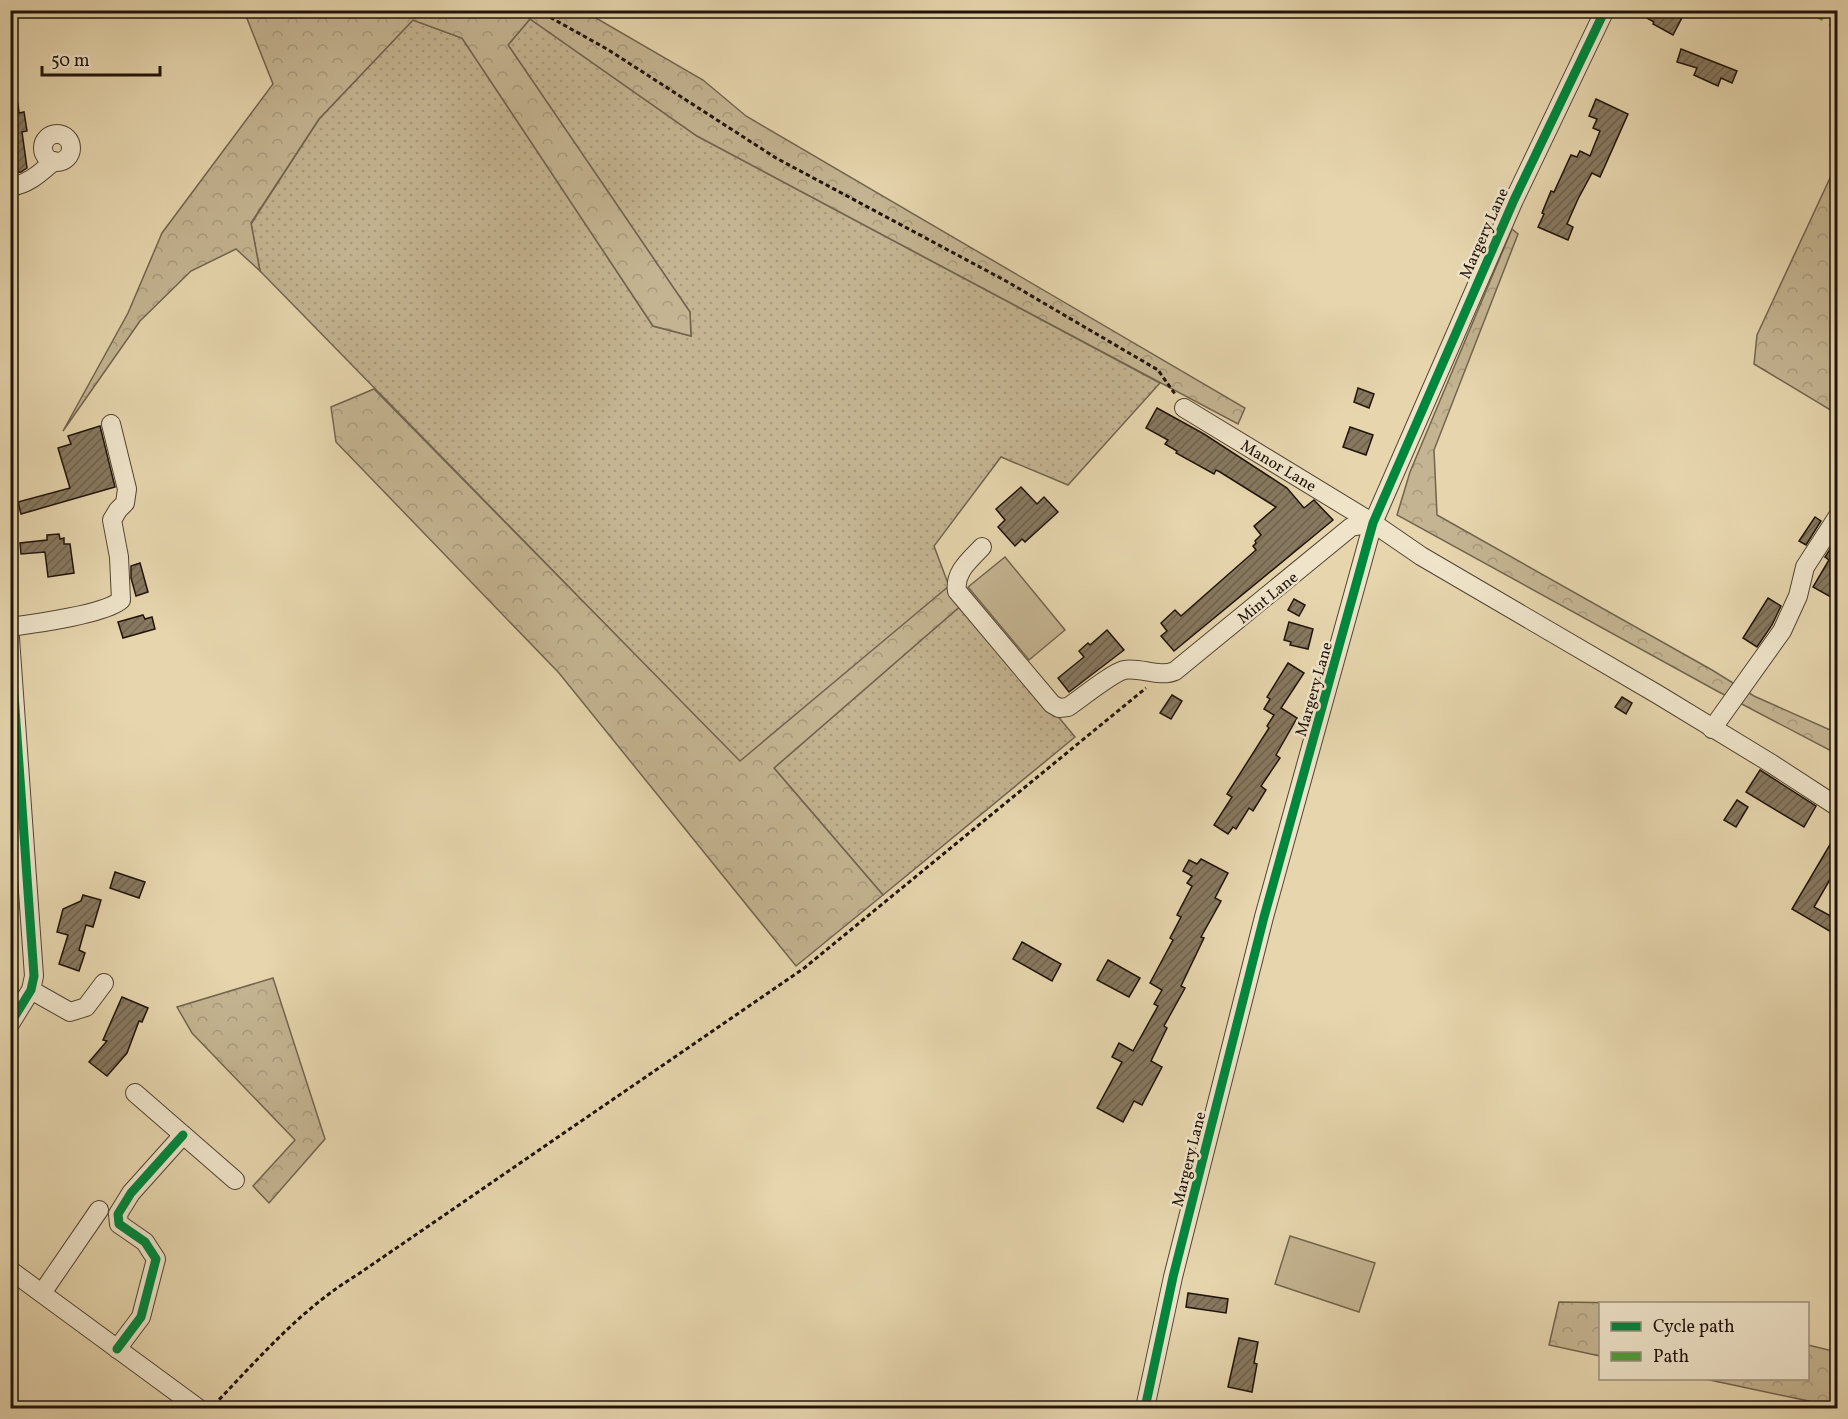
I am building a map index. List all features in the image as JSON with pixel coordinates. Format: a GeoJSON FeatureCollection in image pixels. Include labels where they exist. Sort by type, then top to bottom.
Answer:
{"type":"FeatureCollection","features":[{"type":"Feature","properties":{"kind":"street","name":"Margery Lane"},"geometry":{"type":"LineString","coordinates":[[1145,1408],[1173,1277],[1261,929],[1373,523],[1514,200],[1605,10]]}},
{"type":"Feature","properties":{"kind":"street"},"geometry":{"type":"LineString","coordinates":[[10,187],[21,185],[34,178],[54,161]]}},
{"type":"Feature","properties":{"kind":"street","name":"Manor Lane"},"geometry":{"type":"LineString","coordinates":[[1184,408],[1373,523],[1421,556],[1592,655],[1838,807]]}},
{"type":"Feature","properties":{"kind":"street"},"geometry":{"type":"LineString","coordinates":[[10,627],[101,610],[121,600],[119,557],[112,520],[125,503],[127,489],[111,424]]}},
{"type":"Feature","properties":{"kind":"street"},"geometry":{"type":"LineString","coordinates":[[1712,729],[1782,631],[1798,596],[1805,567],[1838,516]]}},
{"type":"Feature","properties":{"kind":"street","name":"Mint Lane"},"geometry":{"type":"LineString","coordinates":[[1162,674],[1175,671],[1351,527],[1373,523]]}},
{"type":"Feature","properties":{"kind":"street"},"geometry":{"type":"LineString","coordinates":[[982,547],[959,572],[956,582],[957,591],[1052,704],[1059,708],[1068,707],[1121,671],[1137,669],[1162,674]]}},
{"type":"Feature","properties":{"kind":"street"},"geometry":{"type":"LineString","coordinates":[[10,638],[34,976],[31,990],[10,1024]]}},
{"type":"Feature","properties":{"kind":"street"},"geometry":{"type":"LineString","coordinates":[[31,990],[70,1012],[86,1007],[104,983]]}},
{"type":"Feature","properties":{"kind":"street"},"geometry":{"type":"LineString","coordinates":[[135,1093],[235,1180]]}},
{"type":"Feature","properties":{"kind":"street"},"geometry":{"type":"LineString","coordinates":[[117,1349],[141,1317],[156,1259],[146,1242],[119,1224],[118,1214],[131,1193],[183,1135]]}},
{"type":"Feature","properties":{"kind":"street"},"geometry":{"type":"LineString","coordinates":[[42,1293],[99,1210]]}},
{"type":"Feature","properties":{"kind":"street"},"geometry":{"type":"LineString","coordinates":[[10,1270],[198,1408]]}},
{"type":"Feature","properties":{"kind":"path"},"geometry":{"type":"LineString","coordinates":[[537,10],[608,49],[776,158],[1006,281],[1158,370],[1184,408]]}},
{"type":"Feature","properties":{"kind":"path"},"geometry":{"type":"LineString","coordinates":[[211,1408],[274,1343],[335,1288],[803,969],[1162,674]]}},
{"type":"Feature","properties":{"kind":"green space"},"geometry":{"type":"Polygon","coordinates":[[[244,11],[584,11],[703,80],[746,116],[1245,408],[1238,424],[697,136],[530,19],[508,45],[690,312],[691,336],[653,326],[462,38],[413,20],[319,119],[251,223],[260,271],[236,249],[191,271],[140,321],[63,431],[128,313],[162,233],[273,84],[244,11]]]}},
{"type":"Feature","properties":{"kind":"green space"},"geometry":{"type":"Polygon","coordinates":[[[530,19],[697,136],[1160,383],[1068,485],[1001,457],[934,546],[949,586],[910,622],[740,762],[260,271],[251,224],[319,119],[413,20],[462,38],[653,326],[691,336],[690,312],[508,45],[530,19]]]}},
{"type":"Feature","properties":{"kind":"green space"},"geometry":{"type":"Polygon","coordinates":[[[1837,163],[1837,414],[1754,364],[1757,335],[1837,163]]]}},
{"type":"Feature","properties":{"kind":"green space"},"geometry":{"type":"Polygon","coordinates":[[[1512,229],[1518,234],[1434,450],[1437,515],[1754,696],[1837,733],[1837,754],[1717,691],[1397,515],[1410,472],[1512,229]]]}},
{"type":"Feature","properties":{"kind":"green space"},"geometry":{"type":"Polygon","coordinates":[[[374,389],[740,761],[949,586],[964,603],[774,768],[883,895],[796,966],[559,673],[336,442],[331,407],[374,389]]]}},
{"type":"Feature","properties":{"kind":"green space"},"geometry":{"type":"Polygon","coordinates":[[[1005,557],[1065,630],[1029,660],[968,587],[1005,557]]]}},
{"type":"Feature","properties":{"kind":"green space"},"geometry":{"type":"Polygon","coordinates":[[[964,603],[1075,737],[883,895],[774,768],[964,603]]]}},
{"type":"Feature","properties":{"kind":"green space"},"geometry":{"type":"Polygon","coordinates":[[[10,852],[18,989],[11,1003],[10,1003],[10,852]]]}},
{"type":"Feature","properties":{"kind":"green space"},"geometry":{"type":"Polygon","coordinates":[[[273,978],[325,1139],[269,1203],[253,1186],[295,1140],[192,1033],[177,1007],[273,978]]]}},
{"type":"Feature","properties":{"kind":"green space"},"geometry":{"type":"Polygon","coordinates":[[[1290,1236],[1375,1263],[1359,1312],[1275,1284],[1290,1236]]]}},
{"type":"Feature","properties":{"kind":"green space"},"geometry":{"type":"Polygon","coordinates":[[[1559,1302],[1599,1303],[1599,1356],[1549,1345],[1559,1302]]]}},
{"type":"Feature","properties":{"kind":"green space"},"geometry":{"type":"Polygon","coordinates":[[[1809,1345],[1837,1352],[1837,1407],[1710,1380],[1809,1380],[1809,1345]]]}},
{"type":"Feature","properties":{"kind":"building"},"geometry":{"type":"Polygon","coordinates":[[[1633,10],[1686,10],[1673,35],[1633,10]]]}},
{"type":"Feature","properties":{"kind":"building"},"geometry":{"type":"Polygon","coordinates":[[[1681,49],[1737,71],[1732,83],[1721,78],[1718,86],[1694,75],[1697,68],[1677,62],[1681,49]]]}},
{"type":"Feature","properties":{"kind":"building"},"geometry":{"type":"Polygon","coordinates":[[[1596,99],[1628,114],[1600,177],[1592,173],[1578,199],[1567,224],[1573,227],[1568,240],[1538,227],[1551,191],[1554,192],[1571,155],[1577,157],[1580,151],[1590,156],[1600,131],[1593,128],[1597,119],[1589,116],[1596,99]]]}},
{"type":"Feature","properties":{"kind":"building"},"geometry":{"type":"Polygon","coordinates":[[[18,104],[19,113],[24,112],[27,131],[22,132],[27,168],[21,172],[10,173],[10,105],[18,104]]]}},
{"type":"Feature","properties":{"kind":"building"},"geometry":{"type":"Polygon","coordinates":[[[1358,388],[1374,394],[1369,408],[1354,402],[1358,388]]]}},
{"type":"Feature","properties":{"kind":"building"},"geometry":{"type":"Polygon","coordinates":[[[1157,408],[1204,434],[1287,488],[1304,508],[1314,500],[1333,520],[1174,651],[1161,636],[1167,631],[1161,623],[1175,610],[1181,616],[1256,550],[1253,546],[1261,535],[1254,526],[1276,507],[1220,472],[1216,470],[1214,474],[1176,453],[1177,451],[1165,444],[1168,440],[1146,428],[1157,408]]]}},
{"type":"Feature","properties":{"kind":"building"},"geometry":{"type":"Polygon","coordinates":[[[100,426],[115,487],[21,514],[18,502],[70,488],[58,448],[71,444],[68,436],[100,426]]]}},
{"type":"Feature","properties":{"kind":"building"},"geometry":{"type":"Polygon","coordinates":[[[1350,427],[1373,435],[1366,455],[1343,447],[1350,427]]]}},
{"type":"Feature","properties":{"kind":"building"},"geometry":{"type":"Polygon","coordinates":[[[1021,487],[1037,504],[1044,497],[1058,512],[1025,542],[1022,539],[1015,546],[998,527],[1005,520],[996,509],[1021,487]]]}},
{"type":"Feature","properties":{"kind":"building"},"geometry":{"type":"Polygon","coordinates":[[[1815,517],[1821,521],[1806,545],[1799,541],[1815,517]]]}},
{"type":"Feature","properties":{"kind":"building"},"geometry":{"type":"Polygon","coordinates":[[[59,534],[60,539],[64,538],[64,544],[70,544],[74,573],[48,577],[45,552],[21,554],[20,543],[47,540],[47,535],[59,534]]]}},
{"type":"Feature","properties":{"kind":"building"},"geometry":{"type":"Polygon","coordinates":[[[1838,537],[1838,601],[1813,587],[1829,560],[1825,557],[1838,537]]]}},
{"type":"Feature","properties":{"kind":"building"},"geometry":{"type":"Polygon","coordinates":[[[140,563],[148,592],[136,596],[131,578],[131,566],[140,563]]]}},
{"type":"Feature","properties":{"kind":"building"},"geometry":{"type":"Polygon","coordinates":[[[1768,598],[1781,606],[1772,625],[1757,647],[1743,638],[1768,598]]]}},
{"type":"Feature","properties":{"kind":"building"},"geometry":{"type":"Polygon","coordinates":[[[1294,599],[1305,605],[1299,616],[1288,610],[1294,599]]]}},
{"type":"Feature","properties":{"kind":"building"},"geometry":{"type":"Polygon","coordinates":[[[143,615],[145,619],[152,617],[155,629],[123,638],[118,622],[143,615]]]}},
{"type":"Feature","properties":{"kind":"building"},"geometry":{"type":"Polygon","coordinates":[[[1289,622],[1313,629],[1308,649],[1290,645],[1291,642],[1284,640],[1289,622]]]}},
{"type":"Feature","properties":{"kind":"building"},"geometry":{"type":"Polygon","coordinates":[[[1107,630],[1124,650],[1069,692],[1058,678],[1084,657],[1079,651],[1088,643],[1090,645],[1107,630]]]}},
{"type":"Feature","properties":{"kind":"building"},"geometry":{"type":"Polygon","coordinates":[[[1288,663],[1304,673],[1281,708],[1297,718],[1276,755],[1280,758],[1261,786],[1266,790],[1253,811],[1249,808],[1236,829],[1233,827],[1228,834],[1214,825],[1232,797],[1227,794],[1269,728],[1267,726],[1274,715],[1264,709],[1270,699],[1267,697],[1288,663]]]}},
{"type":"Feature","properties":{"kind":"building"},"geometry":{"type":"Polygon","coordinates":[[[1172,695],[1182,701],[1171,719],[1160,713],[1172,695]]]}},
{"type":"Feature","properties":{"kind":"building"},"geometry":{"type":"Polygon","coordinates":[[[1622,697],[1632,703],[1626,714],[1615,707],[1622,697]]]}},
{"type":"Feature","properties":{"kind":"building"},"geometry":{"type":"Polygon","coordinates":[[[1760,770],[1816,806],[1804,827],[1746,792],[1760,770]]]}},
{"type":"Feature","properties":{"kind":"building"},"geometry":{"type":"Polygon","coordinates":[[[1737,800],[1748,807],[1736,827],[1724,820],[1737,800]]]}},
{"type":"Feature","properties":{"kind":"building"},"geometry":{"type":"Polygon","coordinates":[[[1838,831],[1838,879],[1832,876],[1814,907],[1838,920],[1838,936],[1792,909],[1838,831]]]}},
{"type":"Feature","properties":{"kind":"building"},"geometry":{"type":"Polygon","coordinates":[[[1201,859],[1228,873],[1215,898],[1221,901],[1201,937],[1204,938],[1181,986],[1185,988],[1164,1026],[1167,1028],[1151,1061],[1162,1067],[1142,1105],[1134,1101],[1123,1122],[1097,1108],[1122,1062],[1112,1057],[1119,1043],[1133,1051],[1158,1006],[1154,1004],[1162,990],[1150,983],[1173,940],[1170,938],[1181,917],[1177,915],[1192,886],[1187,883],[1192,876],[1183,871],[1189,860],[1197,864],[1201,859]]]}},
{"type":"Feature","properties":{"kind":"building"},"geometry":{"type":"Polygon","coordinates":[[[115,872],[145,882],[139,898],[110,888],[115,872]]]}},
{"type":"Feature","properties":{"kind":"building"},"geometry":{"type":"Polygon","coordinates":[[[83,895],[101,900],[93,927],[86,925],[79,950],[85,953],[79,971],[59,964],[68,935],[57,932],[63,909],[81,901],[83,895]]]}},
{"type":"Feature","properties":{"kind":"building"},"geometry":{"type":"Polygon","coordinates":[[[1022,942],[1061,964],[1052,981],[1013,959],[1022,942]]]}},
{"type":"Feature","properties":{"kind":"building"},"geometry":{"type":"Polygon","coordinates":[[[1108,960],[1140,978],[1129,997],[1097,980],[1108,960]]]}},
{"type":"Feature","properties":{"kind":"building"},"geometry":{"type":"Polygon","coordinates":[[[122,997],[148,1008],[142,1022],[139,1021],[127,1053],[107,1076],[89,1062],[107,1041],[103,1040],[122,997]]]}},
{"type":"Feature","properties":{"kind":"building"},"geometry":{"type":"Polygon","coordinates":[[[1188,1293],[1228,1299],[1226,1313],[1186,1307],[1188,1293]]]}},
{"type":"Feature","properties":{"kind":"building"},"geometry":{"type":"Polygon","coordinates":[[[1239,1338],[1258,1342],[1252,1392],[1228,1387],[1239,1338]]]}},
{"type":"Feature","properties":{"kind":"marked path"},"geometry":{"type":"LineString","coordinates":[[1811,10],[1838,26]]}},
{"type":"Feature","properties":{"kind":"cycle path"},"geometry":{"type":"LineString","coordinates":[[1145,1408],[1173,1277],[1264,917],[1373,523],[1514,200],[1605,10]]}},
{"type":"Feature","properties":{"kind":"cycle path"},"geometry":{"type":"LineString","coordinates":[[10,638],[34,976],[31,990],[10,1024]]}},
{"type":"Feature","properties":{"kind":"cycle path"},"geometry":{"type":"LineString","coordinates":[[117,1349],[141,1317],[156,1259],[145,1242],[119,1224],[118,1214],[131,1193],[183,1135]]}}]}
